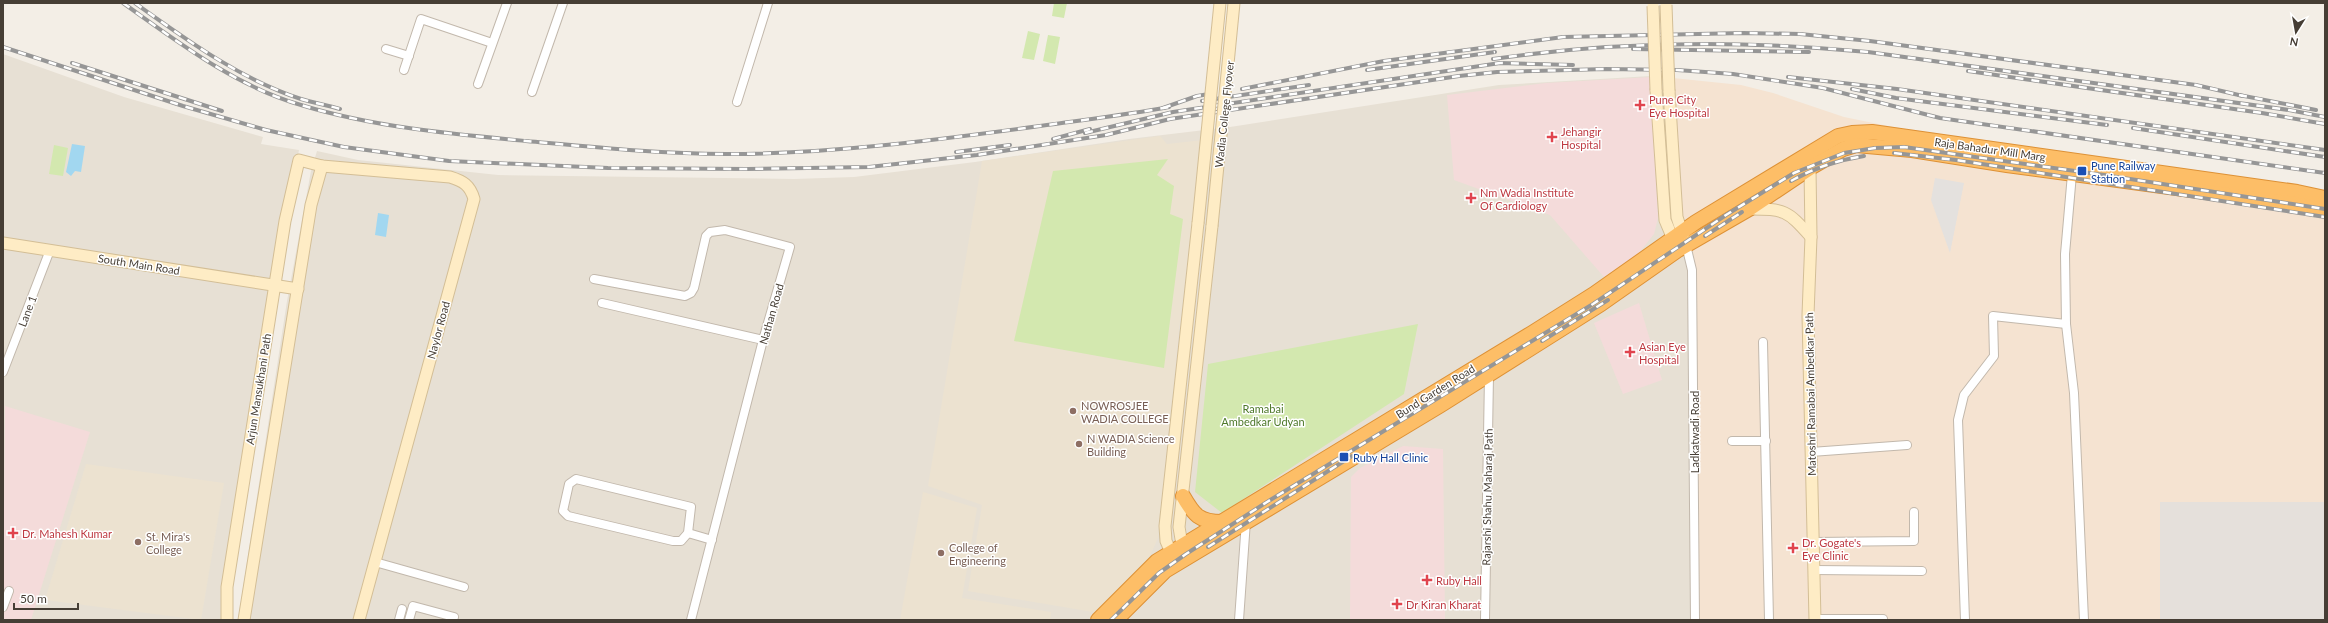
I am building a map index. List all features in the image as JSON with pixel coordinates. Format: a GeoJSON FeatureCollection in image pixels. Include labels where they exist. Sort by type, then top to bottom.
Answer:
{"type":"FeatureCollection","features":[{"type":"Feature","properties":{"kind":"highway","name":"Raja Bahadur Mill Marg"},"geometry":{"type":"LineString","coordinates":[[1679,241],[1822,145],[1838,136],[1852,132],[1872,132],[2290,191],[2325,198]]}},
{"type":"Feature","properties":{"kind":"highway","name":"Raja Bahadur Mill Marg"},"geometry":{"type":"LineString","coordinates":[[1679,241],[1749,209],[1810,168],[1843,149],[1856,145],[1912,150],[2072,174],[2295,204],[2325,210]]}},
{"type":"Feature","properties":{"kind":"highway","name":"Bund Garden Road"},"geometry":{"type":"LineString","coordinates":[[1098,620],[1148,569],[1174,558],[1489,375],[1601,304],[1679,241]]}},
{"type":"Feature","properties":{"kind":"highway","name":"Bund Garden Road"},"geometry":{"type":"LineString","coordinates":[[1188,549],[1222,522],[1243,517],[1679,241]]}},
{"type":"Feature","properties":{"kind":"highway"},"geometry":{"type":"LineString","coordinates":[[1182,496],[1193,513],[1200,518],[1209,522],[1222,522]]}},
{"type":"Feature","properties":{"kind":"highway","name":"Bund Garden Road"},"geometry":{"type":"LineString","coordinates":[[1116,620],[1161,574],[1174,558]]}},
{"type":"Feature","properties":{"kind":"main road","name":"Wadia College Flyover"},"geometry":{"type":"LineString","coordinates":[[1174,558],[1166,541],[1165,526],[1220,3]]}},
{"type":"Feature","properties":{"kind":"main road","name":"Wadia College Flyover"},"geometry":{"type":"LineString","coordinates":[[1182,496],[1212,226],[1234,3]]}},
{"type":"Feature","properties":{"kind":"main road"},"geometry":{"type":"LineString","coordinates":[[1653,4],[1656,90],[1665,220],[1679,241]]}},
{"type":"Feature","properties":{"kind":"main road"},"geometry":{"type":"LineString","coordinates":[[1666,4],[1669,91],[1679,241]]}},
{"type":"Feature","properties":{"kind":"main road","name":"Naylor Road"},"geometry":{"type":"LineString","coordinates":[[299,160],[322,166],[450,177],[463,181],[471,190],[474,199],[359,620]]}},
{"type":"Feature","properties":{"kind":"main road","name":"Arjun Mansukhani Path"},"geometry":{"type":"LineString","coordinates":[[227,620],[227,587],[274,286],[288,200],[299,160]]}},
{"type":"Feature","properties":{"kind":"main road"},"geometry":{"type":"LineString","coordinates":[[244,620],[311,205],[322,166]]}},
{"type":"Feature","properties":{"kind":"main road","name":"Matoshri Ramabai Ambedkar Path"},"geometry":{"type":"LineString","coordinates":[[1810,168],[1811,236],[1808,315],[1815,620]]}},
{"type":"Feature","properties":{"kind":"main road"},"geometry":{"type":"LineString","coordinates":[[1749,209],[1776,209],[1786,212],[1794,217],[1811,236]]}},
{"type":"Feature","properties":{"kind":"main road","name":"South Main Road"},"geometry":{"type":"LineString","coordinates":[[3,243],[298,289]]}},
{"type":"Feature","properties":{"kind":"main road"},"geometry":{"type":"LineString","coordinates":[[1182,496],[1179,527],[1181,539],[1188,549]]}},
{"type":"Feature","properties":{"kind":"street"},"geometry":{"type":"LineString","coordinates":[[478,84],[507,3]]}},
{"type":"Feature","properties":{"kind":"street"},"geometry":{"type":"LineString","coordinates":[[532,92],[563,3]]}},
{"type":"Feature","properties":{"kind":"street"},"geometry":{"type":"LineString","coordinates":[[737,102],[768,3]]}},
{"type":"Feature","properties":{"kind":"street"},"geometry":{"type":"LineString","coordinates":[[404,70],[421,20],[492,43]]}},
{"type":"Feature","properties":{"kind":"street"},"geometry":{"type":"LineString","coordinates":[[386,49],[409,56]]}},
{"type":"Feature","properties":{"kind":"street"},"geometry":{"type":"LineString","coordinates":[[2072,174],[2065,254],[2066,324],[2074,393],[2084,620]]}},
{"type":"Feature","properties":{"kind":"street","name":"Nathan Road"},"geometry":{"type":"LineString","coordinates":[[594,279],[685,296],[691,294],[694,288],[706,236],[710,232],[726,230],[790,247],[763,340],[691,620]]}},
{"type":"Feature","properties":{"kind":"street","name":"Ladkatwadi Road"},"geometry":{"type":"LineString","coordinates":[[1679,241],[1692,270],[1695,620]]}},
{"type":"Feature","properties":{"kind":"street","name":"Lane 1"},"geometry":{"type":"LineString","coordinates":[[3,372],[50,250]]}},
{"type":"Feature","properties":{"kind":"street"},"geometry":{"type":"LineString","coordinates":[[602,303],[763,340]]}},
{"type":"Feature","properties":{"kind":"street"},"geometry":{"type":"LineString","coordinates":[[1965,620],[1958,420],[1964,395],[1994,356],[1992,316],[2066,324]]}},
{"type":"Feature","properties":{"kind":"street"},"geometry":{"type":"LineString","coordinates":[[1763,342],[1769,620]]}},
{"type":"Feature","properties":{"kind":"street","name":"Rajarshi Shahu Maharaj Path"},"geometry":{"type":"LineString","coordinates":[[1485,620],[1489,375]]}},
{"type":"Feature","properties":{"kind":"street"},"geometry":{"type":"LineString","coordinates":[[1732,441],[1766,441]]}},
{"type":"Feature","properties":{"kind":"street"},"geometry":{"type":"LineString","coordinates":[[1811,452],[1907,445]]}},
{"type":"Feature","properties":{"kind":"street"},"geometry":{"type":"LineString","coordinates":[[576,479],[690,507],[692,511],[688,533],[681,541],[673,541],[568,516],[563,511],[569,484],[576,479]]}},
{"type":"Feature","properties":{"kind":"street"},"geometry":{"type":"LineString","coordinates":[[1814,542],[1914,541],[1914,512]]}},
{"type":"Feature","properties":{"kind":"street"},"geometry":{"type":"LineString","coordinates":[[1239,620],[1243,517]]}},
{"type":"Feature","properties":{"kind":"street"},"geometry":{"type":"LineString","coordinates":[[688,533],[712,540]]}},
{"type":"Feature","properties":{"kind":"street"},"geometry":{"type":"LineString","coordinates":[[375,562],[464,587]]}},
{"type":"Feature","properties":{"kind":"street"},"geometry":{"type":"LineString","coordinates":[[1814,570],[1922,571]]}},
{"type":"Feature","properties":{"kind":"street"},"geometry":{"type":"LineString","coordinates":[[3,607],[9,591]]}},
{"type":"Feature","properties":{"kind":"street"},"geometry":{"type":"LineString","coordinates":[[409,620],[413,606],[454,617],[453,620]]}},
{"type":"Feature","properties":{"kind":"street"},"geometry":{"type":"LineString","coordinates":[[399,620],[402,609]]}},
{"type":"Feature","properties":{"kind":"street"},"geometry":{"type":"LineString","coordinates":[[1815,620],[1883,619]]}},
{"type":"Feature","properties":{"kind":"shaded area"},"geometry":{"type":"Polygon","coordinates":[[[3,54],[124,97],[263,137],[261,144],[299,150],[265,317],[236,526],[221,605],[224,620],[3,620],[3,54]]]}},
{"type":"Feature","properties":{"kind":"shaded area"},"geometry":{"type":"Polygon","coordinates":[[[1651,76],[1663,77],[1691,271],[1694,620],[238,620],[287,301],[311,171],[317,151],[358,160],[498,175],[794,179],[854,177],[975,162],[1129,139],[1230,127],[1499,85],[1651,76]]]}},
{"type":"Feature","properties":{"kind":"shaded area","name":"Jehangir Hospital"},"geometry":{"type":"Polygon","coordinates":[[[1651,77],[1658,218],[1654,234],[1638,254],[1604,277],[1550,215],[1454,180],[1447,95],[1546,83],[1651,77]]]}},
{"type":"Feature","properties":{"kind":"shaded area"},"geometry":{"type":"Polygon","coordinates":[[[1663,77],[1741,85],[1773,93],[1844,117],[1893,127],[2325,193],[2325,620],[1694,620],[1691,271],[1686,247],[1663,77]]]}},
{"type":"Feature","properties":{"kind":"shaded area"},"geometry":{"type":"Polygon","coordinates":[[[1160,136],[1167,144],[1203,140],[1179,329],[1158,538],[1149,558],[1099,613],[968,591],[982,505],[928,486],[982,161],[1160,136]]]}},
{"type":"Feature","properties":{"kind":"shaded area"},"geometry":{"type":"Polygon","coordinates":[[[1935,178],[1964,183],[1950,253],[1931,200],[1935,178]]]}},
{"type":"Feature","properties":{"kind":"shaded area","name":"Asian Eye Hospital"},"geometry":{"type":"Polygon","coordinates":[[[1639,303],[1662,380],[1623,394],[1594,323],[1639,303]]]}},
{"type":"Feature","properties":{"kind":"shaded area"},"geometry":{"type":"Polygon","coordinates":[[[5,406],[90,432],[31,620],[3,620],[5,406]]]}},
{"type":"Feature","properties":{"kind":"shaded area","name":"Ruby Hall Clinic"},"geometry":{"type":"Polygon","coordinates":[[[1403,446],[1443,449],[1445,620],[1350,620],[1351,477],[1360,468],[1403,446]]]}},
{"type":"Feature","properties":{"kind":"shaded area","name":"St. Mira's College"},"geometry":{"type":"Polygon","coordinates":[[[86,464],[224,483],[201,620],[45,600],[86,464]]]}},
{"type":"Feature","properties":{"kind":"shaded area","name":"College of Engineering"},"geometry":{"type":"Polygon","coordinates":[[[923,492],[977,508],[962,598],[1051,612],[1050,620],[900,620],[923,492]]]}},
{"type":"Feature","properties":{"kind":"shaded area"},"geometry":{"type":"Polygon","coordinates":[[[2160,502],[2325,502],[2325,620],[2160,620],[2160,502]]]}},
{"type":"Feature","properties":{"kind":"green space"},"geometry":{"type":"Polygon","coordinates":[[[1054,3],[1067,3],[1064,18],[1052,16],[1054,3]]]}},
{"type":"Feature","properties":{"kind":"green space"},"geometry":{"type":"Polygon","coordinates":[[[1028,31],[1040,34],[1034,60],[1022,58],[1028,31]]]}},
{"type":"Feature","properties":{"kind":"green space"},"geometry":{"type":"Polygon","coordinates":[[[1048,35],[1060,37],[1055,64],[1043,61],[1048,35]]]}},
{"type":"Feature","properties":{"kind":"green space"},"geometry":{"type":"Polygon","coordinates":[[[54,145],[68,148],[63,176],[49,174],[54,145]]]}},
{"type":"Feature","properties":{"kind":"green space"},"geometry":{"type":"Polygon","coordinates":[[[1168,159],[1157,175],[1174,186],[1170,214],[1183,219],[1164,368],[1014,341],[1053,171],[1168,159]]]}},
{"type":"Feature","properties":{"kind":"green space","name":"Ramabai Ambedkar Udyan"},"geometry":{"type":"Polygon","coordinates":[[[1418,324],[1404,394],[1222,513],[1195,492],[1208,364],[1418,324]]]}},
{"type":"Feature","properties":{"kind":"water"},"geometry":{"type":"Polygon","coordinates":[[[72,144],[85,146],[81,172],[75,171],[71,176],[66,172],[72,144]]]}},
{"type":"Feature","properties":{"kind":"water"},"geometry":{"type":"Polygon","coordinates":[[[378,213],[389,215],[386,237],[375,235],[378,213]]]}},
{"type":"Feature","properties":{"kind":"railway"},"geometry":{"type":"LineString","coordinates":[[123,3],[208,62],[253,87],[277,97],[328,113],[356,119],[412,129],[498,138],[601,148],[676,153],[726,154],[805,152],[962,136],[1169,107]]}},
{"type":"Feature","properties":{"kind":"railway"},"geometry":{"type":"LineString","coordinates":[[135,3],[174,31],[235,70],[278,91],[301,99],[340,109]]}},
{"type":"Feature","properties":{"kind":"railway"},"geometry":{"type":"LineString","coordinates":[[1242,89],[1384,61],[1563,37],[1743,33],[1800,34],[1870,41],[2196,85],[2243,96]]}},
{"type":"Feature","properties":{"kind":"railway"},"geometry":{"type":"LineString","coordinates":[[1493,59],[1587,49],[1680,44],[1727,44],[1821,48],[1868,52],[2289,110],[2325,117]]}},
{"type":"Feature","properties":{"kind":"railway"},"geometry":{"type":"LineString","coordinates":[[3,47],[183,106],[266,130],[344,147],[449,161],[608,168],[747,169],[869,167],[977,155],[1106,135],[1170,119],[1459,76],[1497,72],[1606,69],[1677,70],[1733,74],[1823,88],[1940,118],[2325,173]]}},
{"type":"Feature","properties":{"kind":"railway"},"geometry":{"type":"LineString","coordinates":[[1633,49],[1809,52]]}},
{"type":"Feature","properties":{"kind":"railway"},"geometry":{"type":"LineString","coordinates":[[1367,70],[1495,52]]}},
{"type":"Feature","properties":{"kind":"railway"},"geometry":{"type":"LineString","coordinates":[[72,63],[222,111]]}},
{"type":"Feature","properties":{"kind":"railway"},"geometry":{"type":"LineString","coordinates":[[1085,133],[1173,112],[1500,63],[1573,65]]}},
{"type":"Feature","properties":{"kind":"railway"},"geometry":{"type":"LineString","coordinates":[[1968,71],[2262,113],[2325,124]]}},
{"type":"Feature","properties":{"kind":"railway"},"geometry":{"type":"LineString","coordinates":[[1788,77],[1897,89],[2325,150]]}},
{"type":"Feature","properties":{"kind":"railway"},"geometry":{"type":"LineString","coordinates":[[1202,101],[1309,85]]}},
{"type":"Feature","properties":{"kind":"railway"},"geometry":{"type":"LineString","coordinates":[[1852,89],[1896,98],[2107,125]]}},
{"type":"Feature","properties":{"kind":"railway"},"geometry":{"type":"LineString","coordinates":[[1163,108],[1197,96],[1215,93]]}},
{"type":"Feature","properties":{"kind":"railway"},"geometry":{"type":"LineString","coordinates":[[2239,95],[2316,110]]}},
{"type":"Feature","properties":{"kind":"railway"},"geometry":{"type":"LineString","coordinates":[[2133,128],[2325,157]]}},
{"type":"Feature","properties":{"kind":"railway"},"geometry":{"type":"LineString","coordinates":[[1053,139],[1090,129]]}},
{"type":"Feature","properties":{"kind":"railway"},"geometry":{"type":"LineString","coordinates":[[956,152],[1010,145]]}},
{"type":"Feature","properties":{"kind":"railway"},"geometry":{"type":"LineString","coordinates":[[1111,620],[1159,573],[1267,502],[1593,304],[1726,215],[1794,173],[1844,153],[1875,148],[1904,147],[2104,175],[2325,209]]}},
{"type":"Feature","properties":{"kind":"railway"},"geometry":{"type":"LineString","coordinates":[[1894,153],[1956,160],[2325,217]]}},
{"type":"Feature","properties":{"kind":"railway"},"geometry":{"type":"LineString","coordinates":[[1791,181],[1826,165],[1864,156]]}},
{"type":"Feature","properties":{"kind":"railway"},"geometry":{"type":"LineString","coordinates":[[1705,236],[1742,212]]}},
{"type":"Feature","properties":{"kind":"railway"},"geometry":{"type":"LineString","coordinates":[[1542,341],[1608,300]]}},
{"type":"Feature","properties":{"kind":"railway"},"geometry":{"type":"LineString","coordinates":[[1208,547],[1352,456]]}},
{"type":"Feature","properties":{"kind":"place","name":"Pune City Eye Hospital"},"geometry":{"type":"Point","coordinates":[1640,105]}},
{"type":"Feature","properties":{"kind":"place","name":"Jehangir Hospital"},"geometry":{"type":"Point","coordinates":[1552,137]}},
{"type":"Feature","properties":{"kind":"place","name":"Pune Railway Station"},"geometry":{"type":"Point","coordinates":[2082,171]}},
{"type":"Feature","properties":{"kind":"place","name":"Nm Wadia Institute Of Cardiology"},"geometry":{"type":"Point","coordinates":[1471,198]}},
{"type":"Feature","properties":{"kind":"place","name":"Asian Eye Hospital"},"geometry":{"type":"Point","coordinates":[1630,352]}},
{"type":"Feature","properties":{"kind":"place","name":"NOWROSJEE WADIA COLLEGE"},"geometry":{"type":"Point","coordinates":[1073,411]}},
{"type":"Feature","properties":{"kind":"place","name":"N WADIA Science Building"},"geometry":{"type":"Point","coordinates":[1079,444]}},
{"type":"Feature","properties":{"kind":"place","name":"Ruby Hall Clinic"},"geometry":{"type":"Point","coordinates":[1344,457]}},
{"type":"Feature","properties":{"kind":"place","name":"Dr. Mahesh Kumar"},"geometry":{"type":"Point","coordinates":[13,533]}},
{"type":"Feature","properties":{"kind":"place","name":"St. Mira's College"},"geometry":{"type":"Point","coordinates":[138,542]}},
{"type":"Feature","properties":{"kind":"place","name":"Dr. Gogate's Eye Clinic"},"geometry":{"type":"Point","coordinates":[1793,548]}},
{"type":"Feature","properties":{"kind":"place","name":"College of Engineering"},"geometry":{"type":"Point","coordinates":[941,553]}},
{"type":"Feature","properties":{"kind":"place","name":"Ruby Hall"},"geometry":{"type":"Point","coordinates":[1427,580]}},
{"type":"Feature","properties":{"kind":"place","name":"Dr Kiran Kharat"},"geometry":{"type":"Point","coordinates":[1397,604]}}]}
